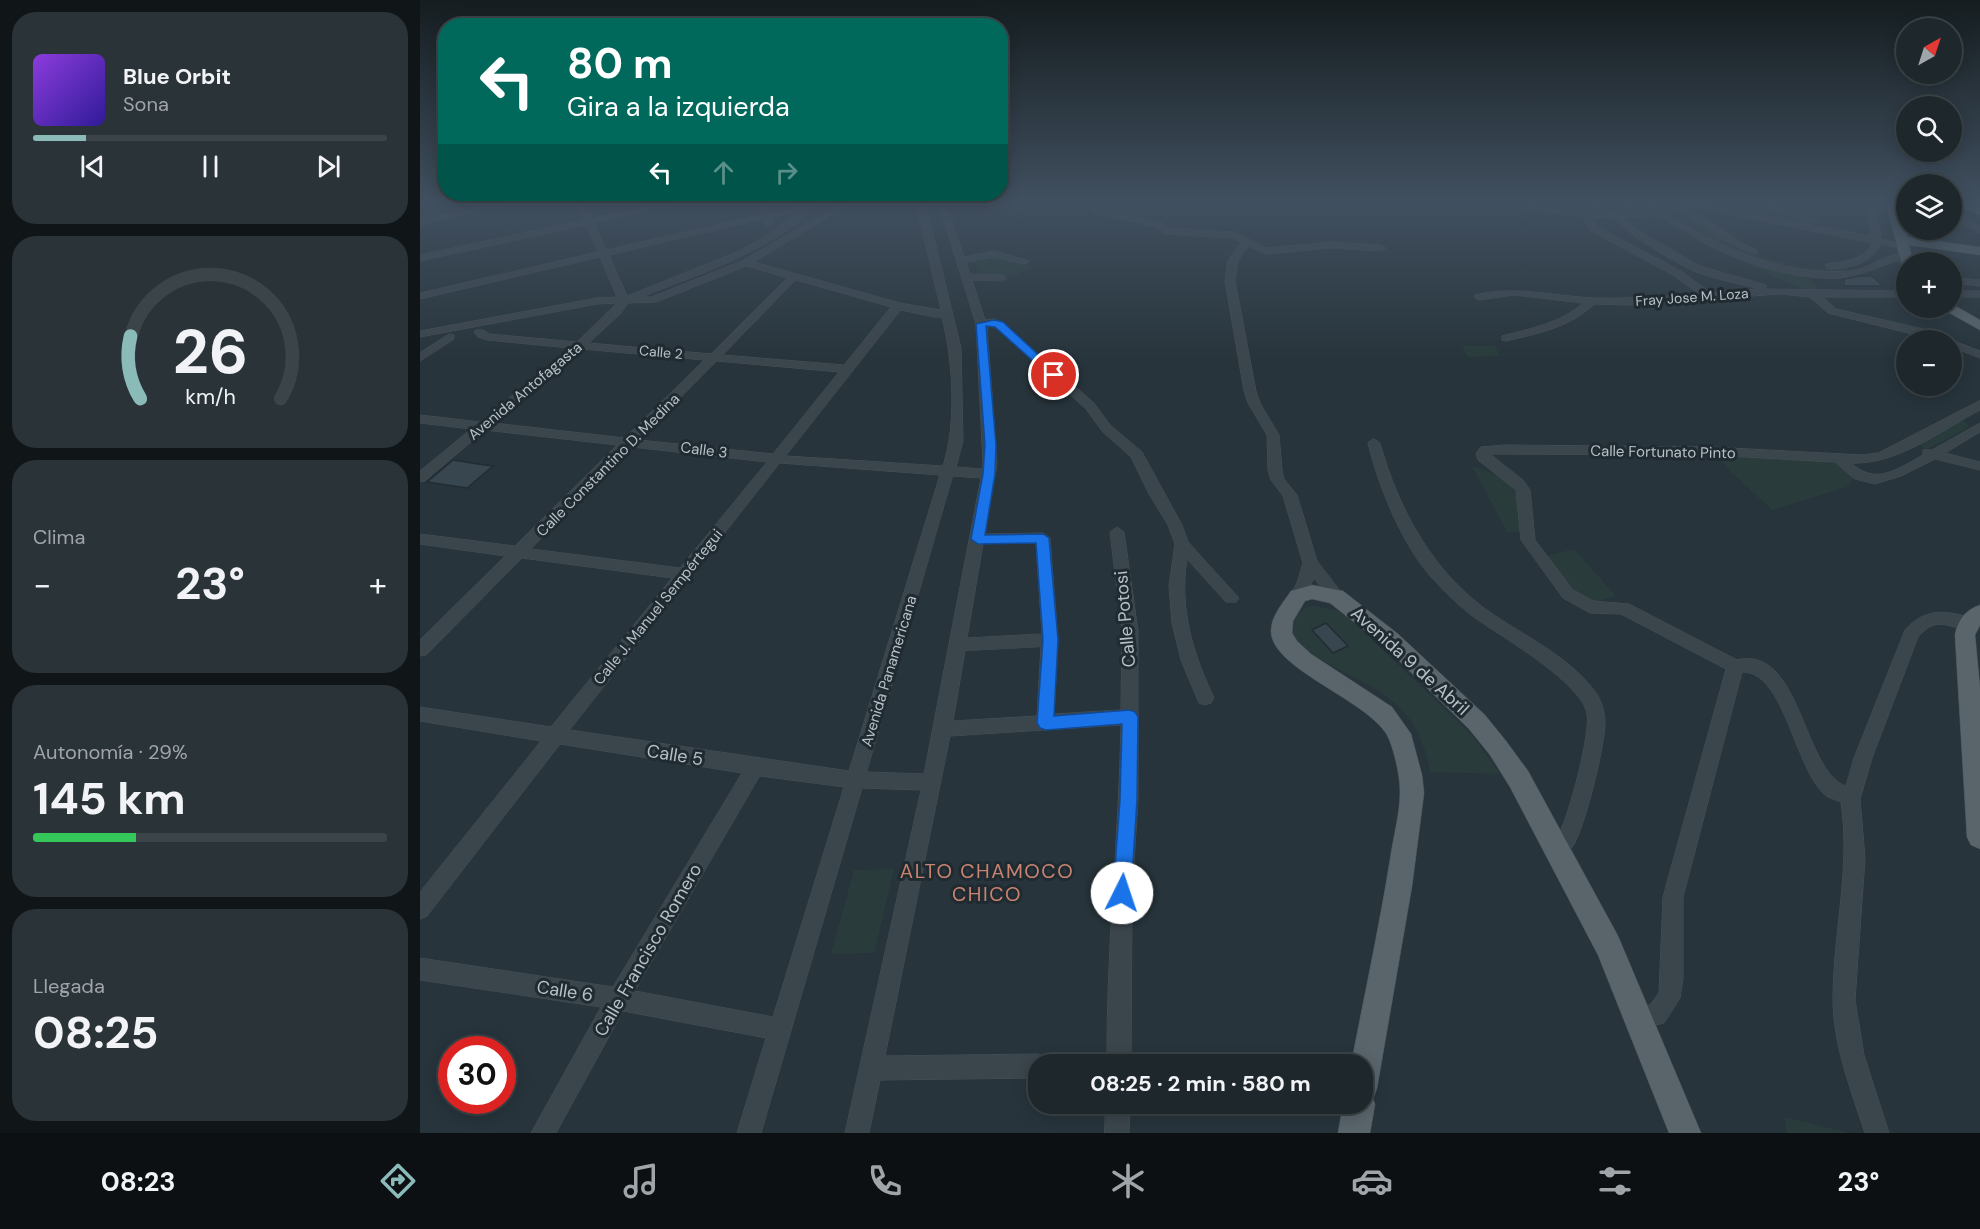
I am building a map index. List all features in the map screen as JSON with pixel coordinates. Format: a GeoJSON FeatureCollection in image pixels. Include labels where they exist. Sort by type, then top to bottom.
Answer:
{"type":"FeatureCollection","features":[{"type":"Feature","properties":{"kind":"main road"},"geometry":{"type":"LineString","coordinates":[[1953,255],[1980,257]]}},
{"type":"Feature","properties":{"kind":"main road"},"geometry":{"type":"LineString","coordinates":[[1962,315],[1980,326]]}},
{"type":"Feature","properties":{"kind":"main road"},"geometry":{"type":"LineString","coordinates":[[1336,596],[1320,592],[1299,596],[1282,620],[1281,633],[1289,647],[1303,660],[1384,714],[1399,734],[1410,775],[1412,793],[1399,886],[1368,1054]]}},
{"type":"Feature","properties":{"kind":"main road","name":"Avenida 9 de Abril"},"geometry":{"type":"LineString","coordinates":[[1336,596],[1391,640],[1477,722],[1519,779],[1608,946],[1685,1133]]}},
{"type":"Feature","properties":{"kind":"main road"},"geometry":{"type":"LineString","coordinates":[[1974,618],[1965,635],[1967,688],[1980,837]]}},
{"type":"Feature","properties":{"kind":"main road"},"geometry":{"type":"LineString","coordinates":[[1354,1133],[1357,1114]]}},
{"type":"Feature","properties":{"kind":"street"},"geometry":{"type":"LineString","coordinates":[[420,296],[599,255]]}},
{"type":"Feature","properties":{"kind":"street"},"geometry":{"type":"LineString","coordinates":[[603,255],[622,300]]}},
{"type":"Feature","properties":{"kind":"street"},"geometry":{"type":"LineString","coordinates":[[420,342],[613,306],[641,291],[735,255]]}},
{"type":"Feature","properties":{"kind":"street"},"geometry":{"type":"LineString","coordinates":[[420,334],[597,301],[652,300],[746,263],[760,255]]}},
{"type":"Feature","properties":{"kind":"street","name":"Avenida Panamericana"},"geometry":{"type":"LineString","coordinates":[[749,1133],[957,441],[955,348],[933,255]]}},
{"type":"Feature","properties":{"kind":"street"},"geometry":{"type":"LineString","coordinates":[[857,1133],[873,1068],[960,645],[989,474],[990,445],[981,324],[960,255]]}},
{"type":"Feature","properties":{"kind":"street"},"geometry":{"type":"LineString","coordinates":[[962,260],[989,255]]}},
{"type":"Feature","properties":{"kind":"street"},"geometry":{"type":"LineString","coordinates":[[996,255],[1025,261]]}},
{"type":"Feature","properties":{"kind":"street"},"geometry":{"type":"LineString","coordinates":[[1237,255],[1233,261],[1230,280],[1240,342],[1254,403],[1273,435],[1275,470],[1278,480],[1290,495],[1310,562],[1318,576],[1336,596]]}},
{"type":"Feature","properties":{"kind":"street"},"geometry":{"type":"LineString","coordinates":[[1643,255],[1677,273],[1709,296]]}},
{"type":"Feature","properties":{"kind":"street"},"geometry":{"type":"LineString","coordinates":[[1674,255],[1696,268],[1784,291]]}},
{"type":"Feature","properties":{"kind":"street"},"geometry":{"type":"LineString","coordinates":[[1723,255],[1780,279],[1784,291]]}},
{"type":"Feature","properties":{"kind":"street"},"geometry":{"type":"LineString","coordinates":[[1739,255],[1805,273],[1832,275],[1862,273],[1896,255]]}},
{"type":"Feature","properties":{"kind":"street"},"geometry":{"type":"LineString","coordinates":[[1765,255],[1810,266],[1848,265],[1869,255]]}},
{"type":"Feature","properties":{"kind":"street"},"geometry":{"type":"LineString","coordinates":[[746,263],[898,306],[934,314],[948,313]]}},
{"type":"Feature","properties":{"kind":"street"},"geometry":{"type":"LineString","coordinates":[[1848,265],[1862,273]]}},
{"type":"Feature","properties":{"kind":"street"},"geometry":{"type":"LineString","coordinates":[[967,278],[981,276],[1002,278]]}},
{"type":"Feature","properties":{"kind":"street","name":"Calle Constantino D. Medina"},"geometry":{"type":"LineString","coordinates":[[420,651],[794,278]]}},
{"type":"Feature","properties":{"kind":"street"},"geometry":{"type":"LineString","coordinates":[[1962,281],[1980,283]]}},
{"type":"Feature","properties":{"kind":"street","name":"Fray Jose M. Loza"},"geometry":{"type":"LineString","coordinates":[[1479,297],[1514,292],[1591,301],[1665,300],[1784,291],[1813,294],[1896,294]]}},
{"type":"Feature","properties":{"kind":"street"},"geometry":{"type":"LineString","coordinates":[[1813,294],[1832,311],[1913,330]]}},
{"type":"Feature","properties":{"kind":"street"},"geometry":{"type":"LineString","coordinates":[[1962,294],[1980,294]]}},
{"type":"Feature","properties":{"kind":"street","name":"Avenida Antofagasta"},"geometry":{"type":"LineString","coordinates":[[420,478],[580,345],[617,311],[622,300]]}},
{"type":"Feature","properties":{"kind":"street"},"geometry":{"type":"LineString","coordinates":[[1506,339],[1533,332],[1579,312],[1591,301]]}},
{"type":"Feature","properties":{"kind":"street","name":"Calle J. Manuel Sempértegui"},"geometry":{"type":"LineString","coordinates":[[420,909],[845,369],[898,306]]}},
{"type":"Feature","properties":{"kind":"street"},"geometry":{"type":"LineString","coordinates":[[981,324],[994,322],[999,325],[1090,406],[1106,428],[1134,451],[1175,525],[1182,544],[1231,598]]}},
{"type":"Feature","properties":{"kind":"street","name":"Calle 2"},"geometry":{"type":"LineString","coordinates":[[480,332],[487,337],[845,369]]}},
{"type":"Feature","properties":{"kind":"street"},"geometry":{"type":"LineString","coordinates":[[420,358],[450,337]]}},
{"type":"Feature","properties":{"kind":"street"},"geometry":{"type":"LineString","coordinates":[[1962,347],[1980,355]]}},
{"type":"Feature","properties":{"kind":"street","name":"Calle Fortunato Pinto"},"geometry":{"type":"LineString","coordinates":[[1735,668],[1724,659],[1623,608],[1590,607],[1568,594],[1528,540],[1523,490],[1518,483],[1483,457],[1486,450],[1711,451],[1840,459],[1881,457],[1980,405]]}},
{"type":"Feature","properties":{"kind":"street"},"geometry":{"type":"LineString","coordinates":[[1968,411],[1980,417]]}},
{"type":"Feature","properties":{"kind":"street","name":"Calle 3"},"geometry":{"type":"LineString","coordinates":[[420,419],[776,459],[948,473],[989,474]]}},
{"type":"Feature","properties":{"kind":"street"},"geometry":{"type":"LineString","coordinates":[[1840,459],[1862,484],[1881,479],[1931,455],[1980,427]]}},
{"type":"Feature","properties":{"kind":"street"},"geometry":{"type":"LineString","coordinates":[[1374,443],[1381,469],[1429,565],[1473,608],[1576,681],[1593,702],[1597,715],[1591,754],[1569,834],[1564,842],[1554,848]]}},
{"type":"Feature","properties":{"kind":"street"},"geometry":{"type":"LineString","coordinates":[[1909,444],[1931,455],[1980,466]]}},
{"type":"Feature","properties":{"kind":"street","name":"Calle Potosi"},"geometry":{"type":"LineString","coordinates":[[1117,532],[1130,631],[1129,800],[1122,893],[1119,1054]]}},
{"type":"Feature","properties":{"kind":"street"},"geometry":{"type":"LineString","coordinates":[[978,539],[1043,538],[1050,640],[1046,723]]}},
{"type":"Feature","properties":{"kind":"street"},"geometry":{"type":"LineString","coordinates":[[420,539],[683,574]]}},
{"type":"Feature","properties":{"kind":"street"},"geometry":{"type":"LineString","coordinates":[[1182,544],[1177,569],[1176,596],[1179,624],[1193,673],[1205,698]]}},
{"type":"Feature","properties":{"kind":"street"},"geometry":{"type":"LineString","coordinates":[[1299,596],[1310,562]]}},
{"type":"Feature","properties":{"kind":"street"},"geometry":{"type":"LineString","coordinates":[[1850,796],[1854,792],[1863,758],[1911,634],[1918,625],[1934,617],[1974,618]]}},
{"type":"Feature","properties":{"kind":"street"},"geometry":{"type":"LineString","coordinates":[[960,645],[1050,640]]}},
{"type":"Feature","properties":{"kind":"street"},"geometry":{"type":"LineString","coordinates":[[1638,1018],[1656,1015],[1669,998],[1672,978],[1673,897],[1735,668],[1746,664],[1767,673],[1778,686],[1822,778],[1835,791],[1850,796]]}},
{"type":"Feature","properties":{"kind":"street"},"geometry":{"type":"LineString","coordinates":[[1967,688],[1978,705],[1980,715]]}},
{"type":"Feature","properties":{"kind":"street","name":"Calle 5"},"geometry":{"type":"LineString","coordinates":[[420,714],[755,768],[856,780],[931,782]]}},
{"type":"Feature","properties":{"kind":"street"},"geometry":{"type":"LineString","coordinates":[[943,729],[1130,717]]}},
{"type":"Feature","properties":{"kind":"street","name":"Calle Francisco Romero"},"geometry":{"type":"LineString","coordinates":[[543,1133],[618,999],[755,768]]}},
{"type":"Feature","properties":{"kind":"street"},"geometry":{"type":"LineString","coordinates":[[1850,796],[1854,822],[1855,858],[1844,1000],[1852,1055],[1877,1133]]}},
{"type":"Feature","properties":{"kind":"street","name":"Calle 6"},"geometry":{"type":"LineString","coordinates":[[420,969],[618,999],[781,1030]]}},
{"type":"Feature","properties":{"kind":"street"},"geometry":{"type":"LineString","coordinates":[[873,1068],[1028,1066]]}},
{"type":"Feature","properties":{"kind":"street"},"geometry":{"type":"LineString","coordinates":[[1117,1133],[1118,1114]]}},
{"type":"Feature","properties":{"kind":"green space"},"geometry":{"type":"Polygon","coordinates":[[[992,255],[1028,262],[1026,265],[1032,266],[1029,272],[1022,271],[1018,277],[979,273],[973,260],[992,255]]]}},
{"type":"Feature","properties":{"kind":"green space"},"geometry":{"type":"Polygon","coordinates":[[[1747,255],[1759,255],[1801,267],[1850,270],[1830,273],[1799,270],[1747,255]]]}},
{"type":"Feature","properties":{"kind":"green space"},"geometry":{"type":"Polygon","coordinates":[[[1737,257],[1805,275],[1818,289],[1803,289],[1735,259],[1737,257]]]}},
{"type":"Feature","properties":{"kind":"green space"},"geometry":{"type":"Polygon","coordinates":[[[1462,346],[1495,346],[1500,356],[1467,357],[1462,346]]]}},
{"type":"Feature","properties":{"kind":"green space"},"geometry":{"type":"Polygon","coordinates":[[[1961,420],[1969,427],[1927,449],[1917,444],[1961,420]]]}},
{"type":"Feature","properties":{"kind":"green space"},"geometry":{"type":"Polygon","coordinates":[[[1717,454],[1830,460],[1843,464],[1855,476],[1847,487],[1772,510],[1730,471],[1717,454]]]}},
{"type":"Feature","properties":{"kind":"green space"},"geometry":{"type":"Polygon","coordinates":[[[1472,466],[1498,476],[1514,488],[1519,498],[1521,511],[1522,529],[1518,532],[1507,532],[1472,466]]]}},
{"type":"Feature","properties":{"kind":"green space"},"geometry":{"type":"Polygon","coordinates":[[[1574,549],[1616,596],[1594,602],[1581,598],[1546,556],[1574,549]]]}},
{"type":"Feature","properties":{"kind":"green space"},"geometry":{"type":"Polygon","coordinates":[[[1313,606],[1336,610],[1350,619],[1472,735],[1500,774],[1430,772],[1418,733],[1399,707],[1372,687],[1313,654],[1292,637],[1292,620],[1304,608],[1313,606]]]}},
{"type":"Feature","properties":{"kind":"green space"},"geometry":{"type":"Polygon","coordinates":[[[894,869],[874,953],[831,954],[854,870],[894,869]]]}},
{"type":"Feature","properties":{"kind":"green space"},"geometry":{"type":"Polygon","coordinates":[[[1784,1117],[1850,1133],[1787,1133],[1784,1117]]]}},
{"type":"Feature","properties":{"kind":"building"},"geometry":{"type":"Polygon","coordinates":[[[1872,276],[1883,286],[1844,286],[1844,279],[1872,276]]]}},
{"type":"Feature","properties":{"kind":"building"},"geometry":{"type":"Polygon","coordinates":[[[453,460],[493,466],[467,488],[427,482],[453,460]]]}},
{"type":"Feature","properties":{"kind":"building"},"geometry":{"type":"Polygon","coordinates":[[[1326,623],[1348,646],[1333,653],[1312,630],[1326,623]]]}},
{"type":"Feature","properties":{"kind":"district","name":"ALTO CHAMOCO CHICO"},"geometry":{"type":"Point","coordinates":[987,882]}},
{"type":"Feature","properties":{"kind":"route"},"geometry":{"type":"LineString","coordinates":[[1054,375],[999,325],[994,322],[981,324],[990,464],[978,539],[1043,538],[1050,640],[1046,723],[1130,717],[1129,800],[1122,893]]}}]}
